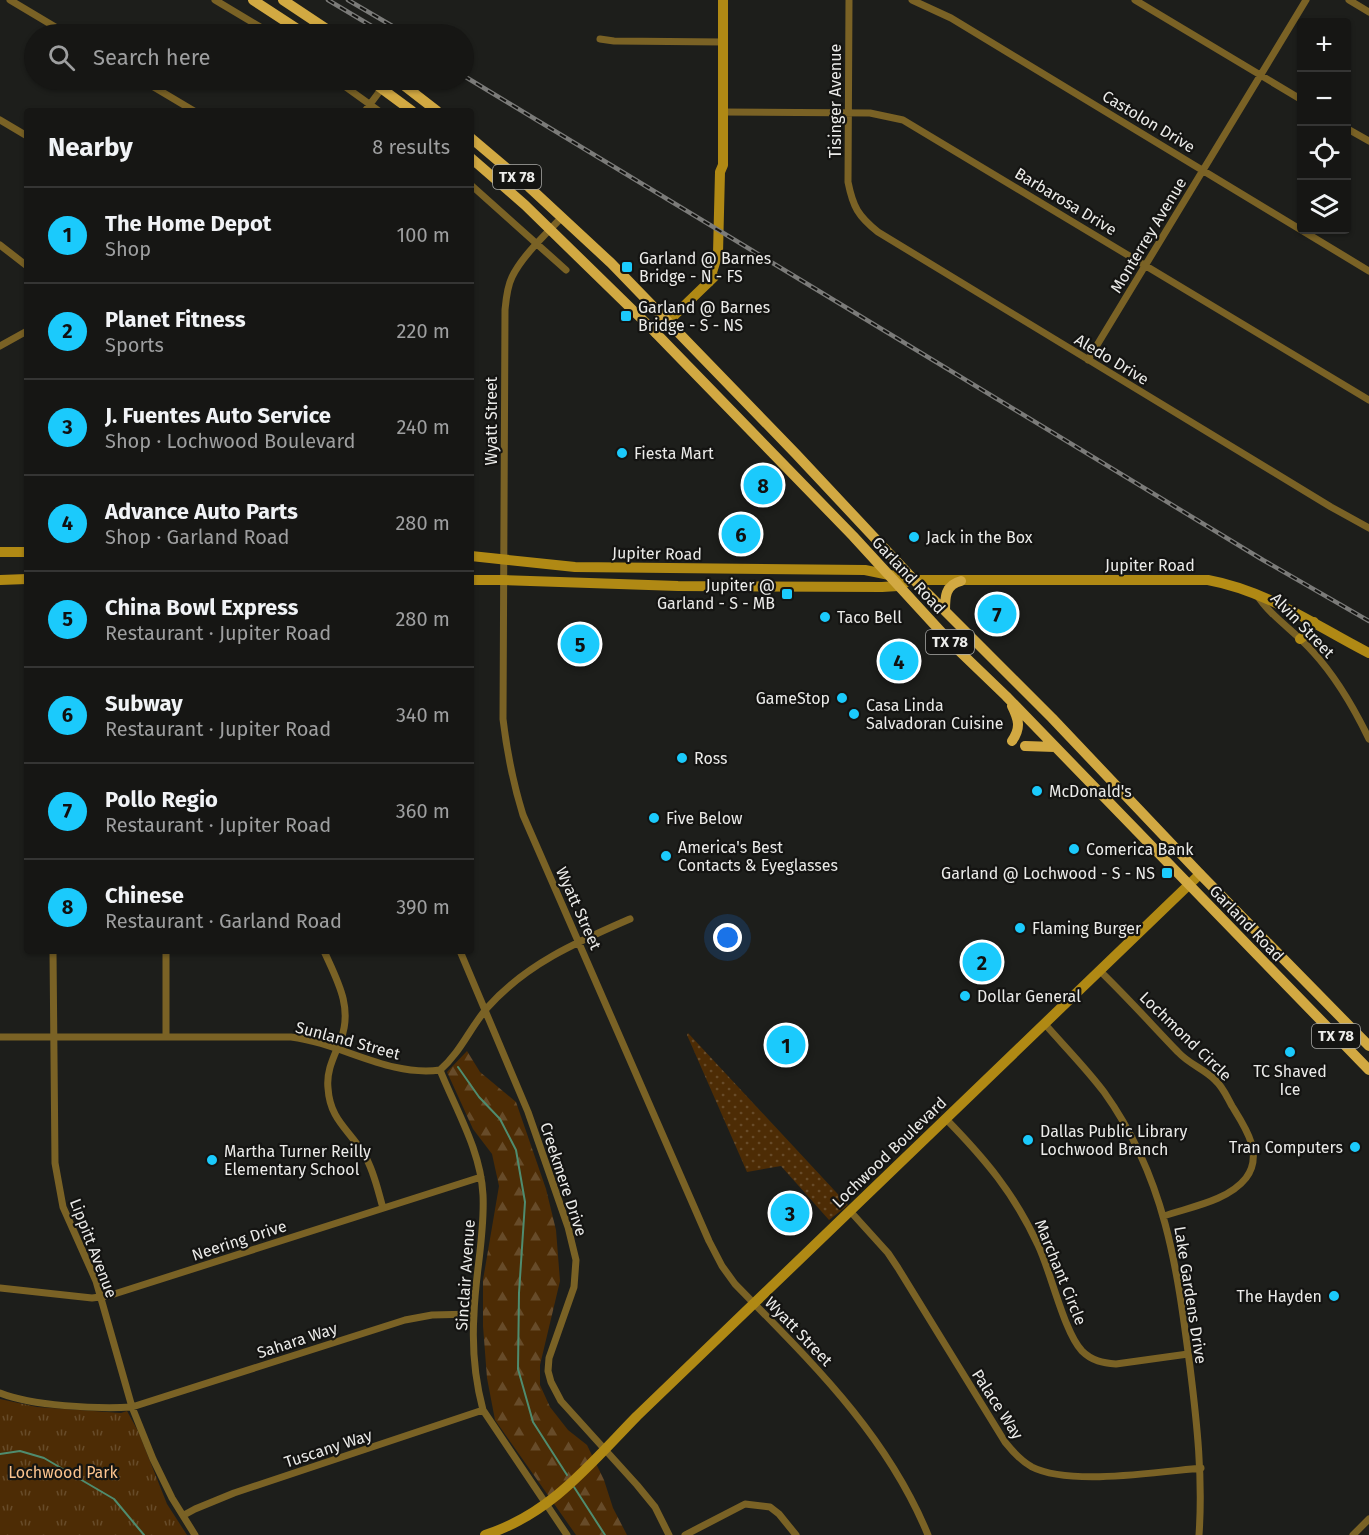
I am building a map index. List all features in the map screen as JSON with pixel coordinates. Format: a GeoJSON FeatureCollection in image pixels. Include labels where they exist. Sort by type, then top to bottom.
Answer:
{"type":"FeatureCollection","features":[{"type":"Feature","properties":{"kind":"main road"},"geometry":{"type":"LineString","coordinates":[[253,0],[290,24]]}},
{"type":"Feature","properties":{"kind":"main road"},"geometry":{"type":"LineString","coordinates":[[283,0],[319,24]]}},
{"type":"Feature","properties":{"kind":"main road"},"geometry":{"type":"LineString","coordinates":[[391,90],[409,108]]}},
{"type":"Feature","properties":{"kind":"main road"},"geometry":{"type":"LineString","coordinates":[[410,90],[433,108]]}},
{"type":"Feature","properties":{"kind":"main road","name":"Garland Road"},"geometry":{"type":"LineString","coordinates":[[474,141],[611,263],[914,580],[1052,718],[1200,874],[1369,1046]]}},
{"type":"Feature","properties":{"kind":"main road","name":"Garland Road"},"geometry":{"type":"LineString","coordinates":[[474,161],[551,229],[656,333],[954,646],[1006,696],[1369,1070]]}},
{"type":"Feature","properties":{"kind":"main road"},"geometry":{"type":"LineString","coordinates":[[720,401],[732,389]]}},
{"type":"Feature","properties":{"kind":"main road"},"geometry":{"type":"LineString","coordinates":[[798,481],[810,470]]}},
{"type":"Feature","properties":{"kind":"main road"},"geometry":{"type":"LineString","coordinates":[[945,611],[948,589],[954,583],[961,581]]}},
{"type":"Feature","properties":{"kind":"main road"},"geometry":{"type":"LineString","coordinates":[[1006,696],[1019,724],[1012,741]]}},
{"type":"Feature","properties":{"kind":"main road"},"geometry":{"type":"LineString","coordinates":[[1025,746],[1055,747]]}},
{"type":"Feature","properties":{"kind":"main road"},"geometry":{"type":"LineString","coordinates":[[1303,1002],[1315,990]]}},
{"type":"Feature","properties":{"kind":"street"},"geometry":{"type":"LineString","coordinates":[[10,0],[50,24]]}},
{"type":"Feature","properties":{"kind":"street"},"geometry":{"type":"LineString","coordinates":[[215,0],[255,24]]}},
{"type":"Feature","properties":{"kind":"street"},"geometry":{"type":"LineString","coordinates":[[656,333],[709,282],[718,272],[724,258],[726,172],[723,165],[723,0]]}},
{"type":"Feature","properties":{"kind":"street","name":"Tisinger Avenue"},"geometry":{"type":"LineString","coordinates":[[849,0],[848,182],[852,202]]}},
{"type":"Feature","properties":{"kind":"street","name":"Castolon Drive"},"geometry":{"type":"LineString","coordinates":[[912,0],[939,10],[1369,271]]}},
{"type":"Feature","properties":{"kind":"street"},"geometry":{"type":"LineString","coordinates":[[1135,0],[1297,97]]}},
{"type":"Feature","properties":{"kind":"street","name":"Monterrey Avenue"},"geometry":{"type":"LineString","coordinates":[[1088,360],[1306,0]]}},
{"type":"Feature","properties":{"kind":"street"},"geometry":{"type":"LineString","coordinates":[[1349,0],[1369,12]]}},
{"type":"Feature","properties":{"kind":"street"},"geometry":{"type":"LineString","coordinates":[[600,39],[723,42]]}},
{"type":"Feature","properties":{"kind":"street"},"geometry":{"type":"LineString","coordinates":[[159,90],[189,108]]}},
{"type":"Feature","properties":{"kind":"street"},"geometry":{"type":"LineString","coordinates":[[347,90],[368,108],[381,90]]}},
{"type":"Feature","properties":{"kind":"street","name":"Barbarosa Drive"},"geometry":{"type":"LineString","coordinates":[[723,112],[870,113],[903,120],[1369,400]]}},
{"type":"Feature","properties":{"kind":"street"},"geometry":{"type":"LineString","coordinates":[[0,120],[24,134]]}},
{"type":"Feature","properties":{"kind":"street"},"geometry":{"type":"LineString","coordinates":[[1351,130],[1369,141]]}},
{"type":"Feature","properties":{"kind":"street"},"geometry":{"type":"LineString","coordinates":[[474,188],[566,270]]}},
{"type":"Feature","properties":{"kind":"street","name":"Aledo Drive"},"geometry":{"type":"LineString","coordinates":[[852,202],[861,219],[878,232],[1330,507],[1369,528]]}},
{"type":"Feature","properties":{"kind":"street","name":"Wyatt Street"},"geometry":{"type":"LineString","coordinates":[[562,218],[513,276],[507,291],[505,310],[503,719],[508,756],[523,815],[722,1266],[735,1284],[838,1391],[862,1420],[903,1480],[928,1535]]}},
{"type":"Feature","properties":{"kind":"street"},"geometry":{"type":"LineString","coordinates":[[0,245],[24,264]]}},
{"type":"Feature","properties":{"kind":"street"},"geometry":{"type":"LineString","coordinates":[[0,346],[24,333]]}},
{"type":"Feature","properties":{"kind":"street"},"geometry":{"type":"LineString","coordinates":[[0,552],[24,552]]}},
{"type":"Feature","properties":{"kind":"street","name":"Jupiter Road"},"geometry":{"type":"LineString","coordinates":[[474,555],[562,566],[607,568],[865,570],[914,580],[1208,580],[1255,592],[1369,653]]}},
{"type":"Feature","properties":{"kind":"street"},"geometry":{"type":"LineString","coordinates":[[607,568],[611,584]]}},
{"type":"Feature","properties":{"kind":"street"},"geometry":{"type":"LineString","coordinates":[[755,570],[764,586]]}},
{"type":"Feature","properties":{"kind":"street"},"geometry":{"type":"LineString","coordinates":[[0,580],[24,579]]}},
{"type":"Feature","properties":{"kind":"street","name":"Jupiter Road"},"geometry":{"type":"LineString","coordinates":[[474,580],[611,584],[898,586],[914,580]]}},
{"type":"Feature","properties":{"kind":"street","name":"Alvin Street"},"geometry":{"type":"LineString","coordinates":[[1255,592],[1261,601],[1313,651],[1343,692],[1369,739]]}},
{"type":"Feature","properties":{"kind":"street"},"geometry":{"type":"LineString","coordinates":[[1299,639],[1300,633],[1311,621]]}},
{"type":"Feature","properties":{"kind":"street","name":"Lochwood Boulevard"},"geometry":{"type":"LineString","coordinates":[[485,1535],[521,1521],[546,1505],[1200,874]]}},
{"type":"Feature","properties":{"kind":"street"},"geometry":{"type":"LineString","coordinates":[[440,1070],[455,1056],[468,1032],[505,988],[551,956],[630,919]]}},
{"type":"Feature","properties":{"kind":"street","name":"Lippitt Avenue"},"geometry":{"type":"LineString","coordinates":[[53,954],[57,1183],[66,1214],[96,1281],[132,1407],[153,1460],[172,1498],[195,1535]]}},
{"type":"Feature","properties":{"kind":"street"},"geometry":{"type":"LineString","coordinates":[[166,954],[166,1037]]}},
{"type":"Feature","properties":{"kind":"street"},"geometry":{"type":"LineString","coordinates":[[325,954],[341,987],[346,1007],[346,1020],[329,1071],[327,1087],[332,1109],[339,1124],[365,1155],[383,1208]]}},
{"type":"Feature","properties":{"kind":"street"},"geometry":{"type":"LineString","coordinates":[[461,954],[486,1010]]}},
{"type":"Feature","properties":{"kind":"street","name":"Lochmond Circle"},"geometry":{"type":"LineString","coordinates":[[1099,970],[1181,1055],[1218,1082],[1248,1133],[1252,1147],[1252,1160],[1247,1176],[1236,1188],[1222,1196],[1164,1216]]}},
{"type":"Feature","properties":{"kind":"street","name":"Creekmere Drive"},"geometry":{"type":"LineString","coordinates":[[486,1010],[528,1112],[568,1227],[576,1260],[574,1287],[549,1358],[548,1371],[551,1382],[561,1401],[655,1507],[669,1535]]}},
{"type":"Feature","properties":{"kind":"street","name":"Lake Gardens Drive"},"geometry":{"type":"LineString","coordinates":[[1044,1023],[1095,1080],[1124,1125],[1153,1183],[1164,1216],[1176,1270],[1201,1468],[1199,1535]]}},
{"type":"Feature","properties":{"kind":"street","name":"Sunland Street"},"geometry":{"type":"LineString","coordinates":[[0,1037],[294,1037],[337,1048],[393,1067],[440,1070]]}},
{"type":"Feature","properties":{"kind":"street","name":"Sinclair Avenue"},"geometry":{"type":"LineString","coordinates":[[440,1070],[474,1151],[482,1177],[484,1210],[474,1314],[479,1398],[483,1410],[567,1535]]}},
{"type":"Feature","properties":{"kind":"street","name":"Marchant Circle"},"geometry":{"type":"LineString","coordinates":[[946,1119],[985,1159],[1020,1210],[1044,1258],[1069,1329],[1082,1351],[1092,1359],[1116,1364],[1188,1354]]}},
{"type":"Feature","properties":{"kind":"street","name":"Neering Drive"},"geometry":{"type":"LineString","coordinates":[[0,1288],[100,1297],[482,1177]]}},
{"type":"Feature","properties":{"kind":"street","name":"Palace Way"},"geometry":{"type":"LineString","coordinates":[[850,1211],[888,1252],[1005,1442],[1017,1456],[1032,1467],[1051,1474],[1078,1477],[1201,1468]]}},
{"type":"Feature","properties":{"kind":"street","name":"Sahara Way"},"geometry":{"type":"LineString","coordinates":[[0,1393],[32,1402],[132,1407],[405,1320],[432,1314],[474,1314]]}},
{"type":"Feature","properties":{"kind":"street","name":"Tuscany Way"},"geometry":{"type":"LineString","coordinates":[[184,1515],[234,1493],[483,1410]]}},
{"type":"Feature","properties":{"kind":"street"},"geometry":{"type":"LineString","coordinates":[[685,1535],[745,1504],[770,1507],[779,1514],[796,1535]]}},
{"type":"Feature","properties":{"kind":"street"},"geometry":{"type":"LineString","coordinates":[[1353,1535],[1369,1518]]}},
{"type":"Feature","properties":{"kind":"green space"},"geometry":{"type":"Polygon","coordinates":[[[688,1033],[848,1205],[829,1220],[781,1166],[747,1172],[688,1033]]]}},
{"type":"Feature","properties":{"kind":"green space"},"geometry":{"type":"Polygon","coordinates":[[[467,1051],[480,1072],[516,1102],[546,1189],[556,1230],[560,1281],[540,1365],[540,1385],[550,1407],[568,1430],[587,1445],[604,1480],[613,1508],[627,1535],[576,1535],[495,1420],[487,1378],[483,1326],[483,1280],[499,1186],[492,1154],[473,1129],[447,1072],[467,1051]]]}},
{"type":"Feature","properties":{"kind":"green space","name":"Lochwood Park"},"geometry":{"type":"Polygon","coordinates":[[[0,1399],[37,1407],[121,1413],[127,1411],[138,1431],[167,1504],[187,1535],[0,1535],[0,1399]]]}},
{"type":"Feature","properties":{"kind":"waterway"},"geometry":{"type":"LineString","coordinates":[[458,1067],[479,1097],[500,1119],[516,1150],[525,1202],[519,1293],[518,1369],[533,1422],[567,1475]]}},
{"type":"Feature","properties":{"kind":"waterway"},"geometry":{"type":"LineString","coordinates":[[0,1454],[20,1451],[44,1458],[114,1499],[144,1535]]}},
{"type":"Feature","properties":{"kind":"waterway"},"geometry":{"type":"LineString","coordinates":[[574,1487],[605,1535]]}},
{"type":"Feature","properties":{"kind":"railway"},"geometry":{"type":"LineString","coordinates":[[328,0],[368,24]]}},
{"type":"Feature","properties":{"kind":"railway"},"geometry":{"type":"LineString","coordinates":[[348,0],[389,24]]}},
{"type":"Feature","properties":{"kind":"railway"},"geometry":{"type":"LineString","coordinates":[[474,82],[1263,560],[1369,621]]}},
{"type":"Feature","properties":{"kind":"place","name":"Garland @ Barnes Bridge - N - FS"},"geometry":{"type":"Point","coordinates":[627,267]}},
{"type":"Feature","properties":{"kind":"place","name":"Garland @ Barnes Bridge - S - NS"},"geometry":{"type":"Point","coordinates":[626,316]}},
{"type":"Feature","properties":{"kind":"place","name":"Fiesta Mart"},"geometry":{"type":"Point","coordinates":[622,453]}},
{"type":"Feature","properties":{"kind":"place","name":"Chinese"},"geometry":{"type":"Point","coordinates":[763,485]}},
{"type":"Feature","properties":{"kind":"place","name":"Subway"},"geometry":{"type":"Point","coordinates":[741,534]}},
{"type":"Feature","properties":{"kind":"place","name":"Jack in the Box"},"geometry":{"type":"Point","coordinates":[914,537]}},
{"type":"Feature","properties":{"kind":"place","name":"Jupiter @ Garland - S - MB"},"geometry":{"type":"Point","coordinates":[787,594]}},
{"type":"Feature","properties":{"kind":"place","name":"Pollo Regio"},"geometry":{"type":"Point","coordinates":[997,614]}},
{"type":"Feature","properties":{"kind":"place","name":"Taco Bell"},"geometry":{"type":"Point","coordinates":[825,617]}},
{"type":"Feature","properties":{"kind":"place","name":"China Bowl Express"},"geometry":{"type":"Point","coordinates":[580,644]}},
{"type":"Feature","properties":{"kind":"place","name":"Advance Auto Parts"},"geometry":{"type":"Point","coordinates":[899,661]}},
{"type":"Feature","properties":{"kind":"place","name":"GameStop"},"geometry":{"type":"Point","coordinates":[842,698]}},
{"type":"Feature","properties":{"kind":"place","name":"Casa Linda Salvadoran Cuisine"},"geometry":{"type":"Point","coordinates":[854,714]}},
{"type":"Feature","properties":{"kind":"place","name":"Ross"},"geometry":{"type":"Point","coordinates":[682,758]}},
{"type":"Feature","properties":{"kind":"place","name":"McDonald's"},"geometry":{"type":"Point","coordinates":[1037,791]}},
{"type":"Feature","properties":{"kind":"place","name":"Five Below"},"geometry":{"type":"Point","coordinates":[654,818]}},
{"type":"Feature","properties":{"kind":"place","name":"Comerica Bank"},"geometry":{"type":"Point","coordinates":[1074,849]}},
{"type":"Feature","properties":{"kind":"place","name":"America's Best Contacts & Eyeglasses"},"geometry":{"type":"Point","coordinates":[666,856]}},
{"type":"Feature","properties":{"kind":"place","name":"Garland @ Lochwood - S - NS"},"geometry":{"type":"Point","coordinates":[1167,873]}},
{"type":"Feature","properties":{"kind":"place","name":"Flaming Burger"},"geometry":{"type":"Point","coordinates":[1020,928]}},
{"type":"Feature","properties":{"kind":"place","name":"Planet Fitness"},"geometry":{"type":"Point","coordinates":[982,962]}},
{"type":"Feature","properties":{"kind":"place","name":"Dollar General"},"geometry":{"type":"Point","coordinates":[965,996]}},
{"type":"Feature","properties":{"kind":"place","name":"The Home Depot"},"geometry":{"type":"Point","coordinates":[786,1045]}},
{"type":"Feature","properties":{"kind":"place","name":"TC Shaved Ice"},"geometry":{"type":"Point","coordinates":[1290,1052]}},
{"type":"Feature","properties":{"kind":"place","name":"Dallas Public Library Lochwood Branch"},"geometry":{"type":"Point","coordinates":[1028,1140]}},
{"type":"Feature","properties":{"kind":"place","name":"Tran Computers"},"geometry":{"type":"Point","coordinates":[1355,1147]}},
{"type":"Feature","properties":{"kind":"place","name":"Martha Turner Reilly Elementary School"},"geometry":{"type":"Point","coordinates":[212,1160]}},
{"type":"Feature","properties":{"kind":"place","name":"J. Fuentes Auto Service"},"geometry":{"type":"Point","coordinates":[790,1213]}},
{"type":"Feature","properties":{"kind":"place","name":"The Hayden"},"geometry":{"type":"Point","coordinates":[1334,1296]}}]}
